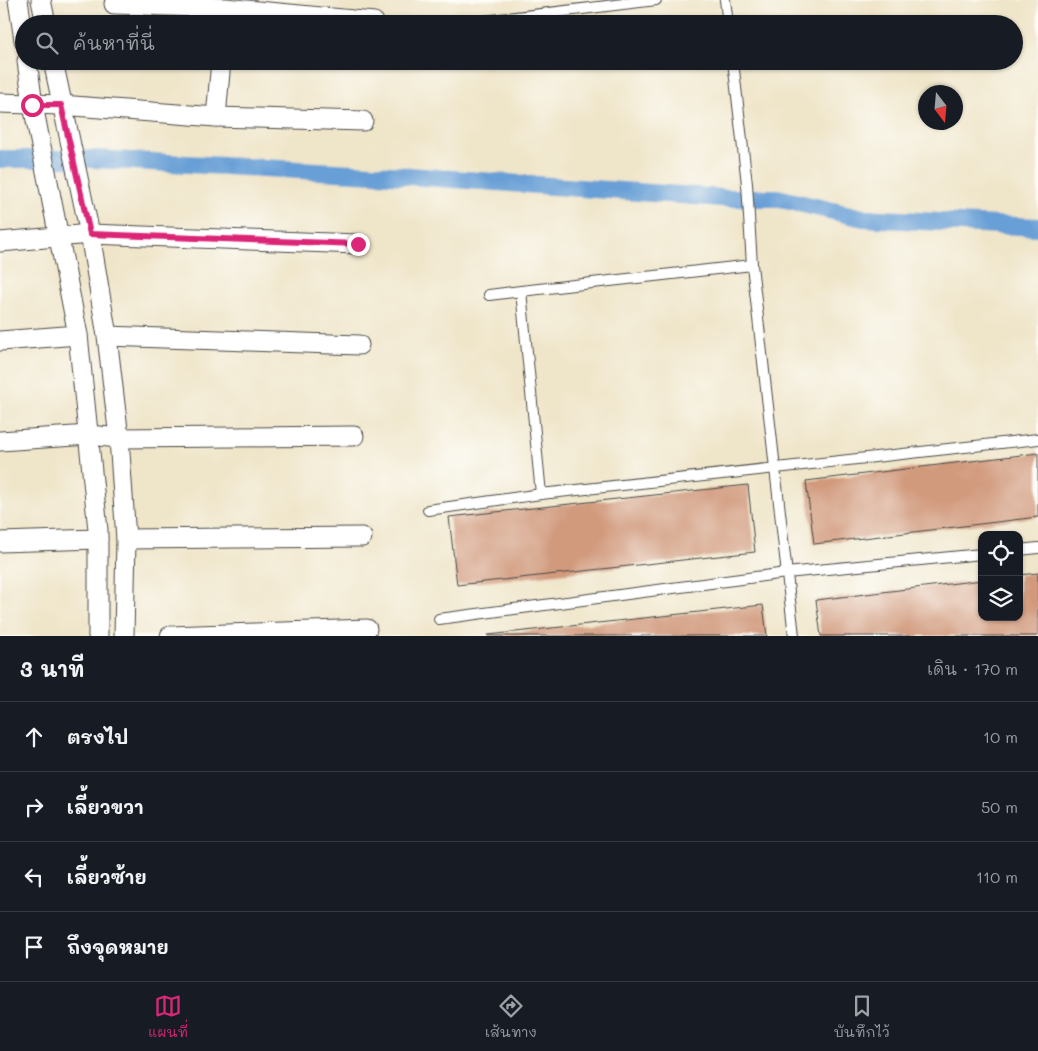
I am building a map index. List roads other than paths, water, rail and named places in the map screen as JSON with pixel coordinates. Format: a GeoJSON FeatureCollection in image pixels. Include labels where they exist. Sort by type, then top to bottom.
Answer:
{"type":"FeatureCollection","features":[{"type":"Feature","properties":{"kind":"street"},"geometry":{"type":"LineString","coordinates":[[18,0],[20,15]]}},
{"type":"Feature","properties":{"kind":"street"},"geometry":{"type":"LineString","coordinates":[[41,0],[44,15]]}},
{"type":"Feature","properties":{"kind":"street"},"geometry":{"type":"LineString","coordinates":[[114,4],[279,15]]}},
{"type":"Feature","properties":{"kind":"street"},"geometry":{"type":"LineString","coordinates":[[28,70],[32,105],[78,335],[98,539],[98,636]]}},
{"type":"Feature","properties":{"kind":"street"},"geometry":{"type":"LineString","coordinates":[[55,70],[90,234],[107,336],[119,438],[126,539],[124,636]]}},
{"type":"Feature","properties":{"kind":"street"},"geometry":{"type":"LineString","coordinates":[[216,117],[220,70]]}},
{"type":"Feature","properties":{"kind":"street"},"geometry":{"type":"LineString","coordinates":[[0,103],[61,105],[216,117],[363,121]]}},
{"type":"Feature","properties":{"kind":"street"},"geometry":{"type":"LineString","coordinates":[[0,242],[90,234],[358,244]]}},
{"type":"Feature","properties":{"kind":"street"},"geometry":{"type":"LineString","coordinates":[[0,341],[78,335]]}},
{"type":"Feature","properties":{"kind":"street"},"geometry":{"type":"LineString","coordinates":[[107,336],[359,345]]}},
{"type":"Feature","properties":{"kind":"street"},"geometry":{"type":"LineString","coordinates":[[0,441],[89,435],[119,438],[354,436]]}},
{"type":"Feature","properties":{"kind":"street"},"geometry":{"type":"LineString","coordinates":[[126,539],[362,537]]}},
{"type":"Feature","properties":{"kind":"street"},"geometry":{"type":"LineString","coordinates":[[0,542],[98,539]]}},
{"type":"Feature","properties":{"kind":"street"},"geometry":{"type":"LineString","coordinates":[[170,636],[367,629]]}},
{"type":"Feature","properties":{"kind":"lane"},"geometry":{"type":"LineString","coordinates":[[532,15],[656,0]]}},
{"type":"Feature","properties":{"kind":"lane"},"geometry":{"type":"LineString","coordinates":[[725,0],[727,15]]}},
{"type":"Feature","properties":{"kind":"lane"},"geometry":{"type":"LineString","coordinates":[[734,70],[747,184],[752,266],[794,636]]}},
{"type":"Feature","properties":{"kind":"lane"},"geometry":{"type":"LineString","coordinates":[[489,295],[752,266]]}},
{"type":"Feature","properties":{"kind":"lane"},"geometry":{"type":"LineString","coordinates":[[520,291],[542,494]]}},
{"type":"Feature","properties":{"kind":"lane"},"geometry":{"type":"LineString","coordinates":[[428,510],[542,494],[1038,440]]}},
{"type":"Feature","properties":{"kind":"lane"},"geometry":{"type":"LineString","coordinates":[[1023,550],[1038,548]]}},
{"type":"Feature","properties":{"kind":"lane"},"geometry":{"type":"LineString","coordinates":[[439,619],[786,573],[978,554]]}},
{"type":"Feature","properties":{"kind":"waterway"},"geometry":{"type":"LineString","coordinates":[[0,159],[95,159],[409,176],[723,198],[777,198],[863,218],[1038,227]]}}]}
